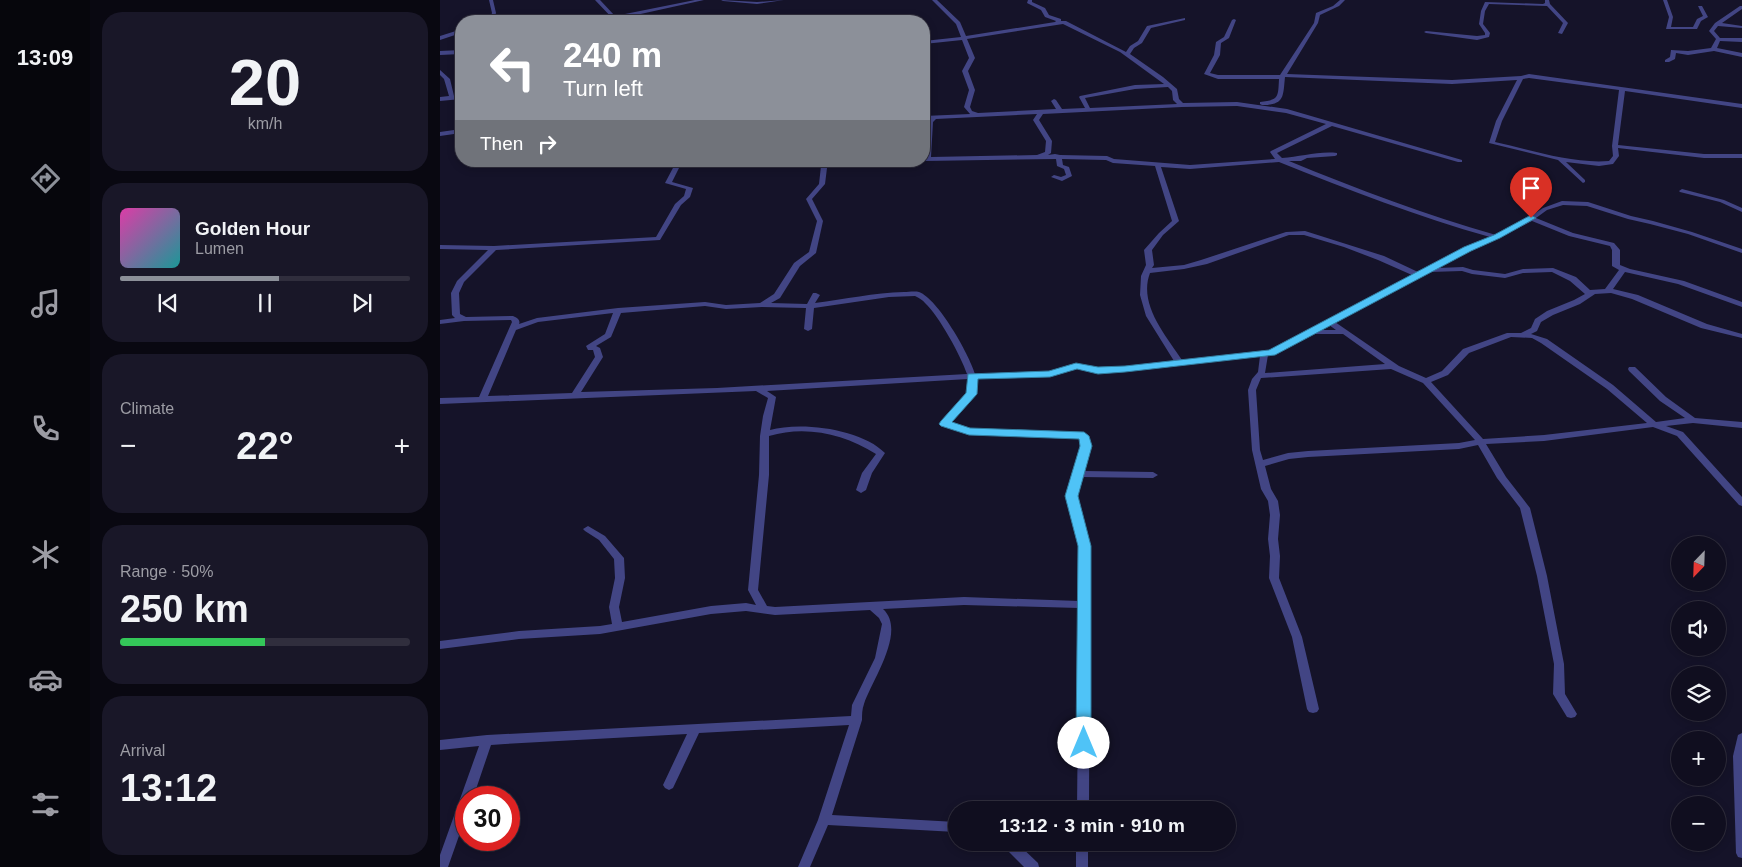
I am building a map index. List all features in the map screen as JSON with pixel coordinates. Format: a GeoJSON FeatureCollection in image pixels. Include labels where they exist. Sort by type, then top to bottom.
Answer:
{"type":"FeatureCollection","features":[{"type":"Feature","properties":{"kind":"street"},"geometry":{"type":"LineString","coordinates":[[491,0],[493,15]]}},
{"type":"Feature","properties":{"kind":"street"},"geometry":{"type":"LineString","coordinates":[[597,0],[610,15]]}},
{"type":"Feature","properties":{"kind":"street"},"geometry":{"type":"LineString","coordinates":[[637,15],[702,0]]}},
{"type":"Feature","properties":{"kind":"street"},"geometry":{"type":"LineString","coordinates":[[723,0],[757,3],[782,0]]}},
{"type":"Feature","properties":{"kind":"street"},"geometry":{"type":"LineString","coordinates":[[934,0],[958,23],[962,38],[972,58],[965,71],[972,90],[967,107],[970,112],[979,116]]}},
{"type":"Feature","properties":{"kind":"street"},"geometry":{"type":"LineString","coordinates":[[1030,0],[1029,3],[1043,9],[1046,16],[1059,20],[1057,22]]}},
{"type":"Feature","properties":{"kind":"street"},"geometry":{"type":"LineString","coordinates":[[1273,103],[1278,99],[1283,76],[1316,23],[1318,14],[1337,6],[1343,0]]}},
{"type":"Feature","properties":{"kind":"street"},"geometry":{"type":"LineString","coordinates":[[1665,0],[1671,17],[1668,28],[1695,28],[1699,20],[1706,17],[1700,7]]}},
{"type":"Feature","properties":{"kind":"street"},"geometry":{"type":"LineString","coordinates":[[1426,32],[1477,38],[1486,36],[1488,33],[1481,24],[1483,11],[1487,3],[1543,5],[1548,2],[1566,23],[1560,33]]}},
{"type":"Feature","properties":{"kind":"street"},"geometry":{"type":"LineString","coordinates":[[1742,6],[1717,24],[1711,31],[1719,39],[1742,40]]}},
{"type":"Feature","properties":{"kind":"street"},"geometry":{"type":"LineString","coordinates":[[1126,54],[1140,42],[1149,27],[1183,19]]}},
{"type":"Feature","properties":{"kind":"street"},"geometry":{"type":"LineString","coordinates":[[1234,20],[1226,38],[1219,42],[1217,56],[1207,74],[1218,78],[1283,76],[1452,82],[1529,76],[1742,106]]}},
{"type":"Feature","properties":{"kind":"street"},"geometry":{"type":"LineString","coordinates":[[930,42],[1064,22],[1126,54],[1170,85],[1175,90],[1176,100],[1182,105]]}},
{"type":"Feature","properties":{"kind":"street"},"geometry":{"type":"LineString","coordinates":[[1717,24],[1742,27]]}},
{"type":"Feature","properties":{"kind":"street"},"geometry":{"type":"LineString","coordinates":[[440,38],[455,34]]}},
{"type":"Feature","properties":{"kind":"street"},"geometry":{"type":"LineString","coordinates":[[1714,49],[1719,39]]}},
{"type":"Feature","properties":{"kind":"street"},"geometry":{"type":"LineString","coordinates":[[1667,61],[1673,58],[1673,51],[1688,53],[1714,49],[1742,56]]}},
{"type":"Feature","properties":{"kind":"street"},"geometry":{"type":"LineString","coordinates":[[440,53],[455,52]]}},
{"type":"Feature","properties":{"kind":"street"},"geometry":{"type":"LineString","coordinates":[[440,72],[447,79],[452,98]]}},
{"type":"Feature","properties":{"kind":"street"},"geometry":{"type":"LineString","coordinates":[[1522,78],[1499,121],[1492,143],[1560,159],[1599,164],[1611,163],[1616,156],[1615,146],[1622,89]]}},
{"type":"Feature","properties":{"kind":"street"},"geometry":{"type":"LineString","coordinates":[[1088,109],[1082,97],[1135,87],[1170,85]]}},
{"type":"Feature","properties":{"kind":"street"},"geometry":{"type":"LineString","coordinates":[[440,99],[455,98]]}},
{"type":"Feature","properties":{"kind":"street"},"geometry":{"type":"LineString","coordinates":[[1054,101],[1060,112]]}},
{"type":"Feature","properties":{"kind":"street"},"geometry":{"type":"LineString","coordinates":[[930,118],[1088,109],[1273,103],[1286,111]]}},
{"type":"Feature","properties":{"kind":"street"},"geometry":{"type":"LineString","coordinates":[[1237,104],[1286,111],[1460,161]]}},
{"type":"Feature","properties":{"kind":"street"},"geometry":{"type":"LineString","coordinates":[[1040,113],[1036,120],[1049,141],[1048,153]]}},
{"type":"Feature","properties":{"kind":"street"},"geometry":{"type":"LineString","coordinates":[[930,121],[934,118]]}},
{"type":"Feature","properties":{"kind":"street"},"geometry":{"type":"LineString","coordinates":[[1330,124],[1273,152],[1280,160],[1355,190],[1434,218],[1497,236]]}},
{"type":"Feature","properties":{"kind":"street"},"geometry":{"type":"LineString","coordinates":[[440,134],[455,132]]}},
{"type":"Feature","properties":{"kind":"street"},"geometry":{"type":"LineString","coordinates":[[1615,146],[1704,156],[1742,156]]}},
{"type":"Feature","properties":{"kind":"street"},"geometry":{"type":"LineString","coordinates":[[1038,157],[1048,153],[1059,157]]}},
{"type":"Feature","properties":{"kind":"street"},"geometry":{"type":"LineString","coordinates":[[930,159],[1106,158],[1113,161],[1136,162],[1158,166],[1182,165],[1190,167],[1301,160],[1305,156],[1335,154]]}},
{"type":"Feature","properties":{"kind":"street"},"geometry":{"type":"LineString","coordinates":[[1054,177],[1062,179],[1069,176],[1067,168],[1060,166],[1059,157]]}},
{"type":"Feature","properties":{"kind":"street"},"geometry":{"type":"LineString","coordinates":[[1560,159],[1583,181]]}},
{"type":"Feature","properties":{"kind":"street"},"geometry":{"type":"LineString","coordinates":[[1158,166],[1176,221],[1161,234],[1148,250],[1150,264],[1147,271],[1144,295],[1150,316],[1180,364]]}},
{"type":"Feature","properties":{"kind":"street"},"geometry":{"type":"LineString","coordinates":[[440,247],[494,248],[658,239],[678,204],[687,197],[690,188],[668,183],[678,167]]}},
{"type":"Feature","properties":{"kind":"street"},"geometry":{"type":"LineString","coordinates":[[762,305],[777,296],[798,265],[812,253],[820,221],[809,199],[822,184],[824,167]]}},
{"type":"Feature","properties":{"kind":"street"},"geometry":{"type":"LineString","coordinates":[[1682,191],[1722,201],[1742,210]]}},
{"type":"Feature","properties":{"kind":"street"},"geometry":{"type":"LineString","coordinates":[[440,401],[575,394],[758,389],[972,376],[1050,374],[1076,366],[1098,370],[1180,364],[1271,352],[1468,249],[1497,236],[1544,209],[1562,203],[1588,204],[1630,218],[1682,231],[1742,251]]}},
{"type":"Feature","properties":{"kind":"street"},"geometry":{"type":"LineString","coordinates":[[1531,218],[1570,235],[1612,244],[1616,250],[1616,266],[1623,270],[1675,280],[1742,305]]}},
{"type":"Feature","properties":{"kind":"street"},"geometry":{"type":"LineString","coordinates":[[1147,271],[1184,267],[1204,262],[1288,233],[1305,234],[1346,246],[1381,258],[1418,275]]}},
{"type":"Feature","properties":{"kind":"street"},"geometry":{"type":"LineString","coordinates":[[465,319],[456,315],[455,293],[462,281],[494,248]]}},
{"type":"Feature","properties":{"kind":"street"},"geometry":{"type":"LineString","coordinates":[[1428,270],[1463,269],[1505,276],[1523,271],[1553,270],[1573,279],[1590,294]]}},
{"type":"Feature","properties":{"kind":"street"},"geometry":{"type":"LineString","coordinates":[[1607,292],[1623,270]]}},
{"type":"Feature","properties":{"kind":"street"},"geometry":{"type":"LineString","coordinates":[[1521,335],[1534,329],[1538,321],[1550,313],[1577,302],[1590,294],[1607,292],[1635,297],[1704,326],[1742,336]]}},
{"type":"Feature","properties":{"kind":"street"},"geometry":{"type":"LineString","coordinates":[[513,329],[537,320],[618,310],[705,304],[726,307],[762,305],[810,306],[889,295],[917,294],[928,301],[946,325],[968,364],[972,376],[972,394],[945,424],[976,432],[1084,436],[1086,446],[1072,496],[1085,546],[1083,801]]}},
{"type":"Feature","properties":{"kind":"street"},"geometry":{"type":"LineString","coordinates":[[808,329],[810,306],[816,295]]}},
{"type":"Feature","properties":{"kind":"street"},"geometry":{"type":"LineString","coordinates":[[575,394],[599,357],[596,348],[591,348],[590,346],[608,335],[618,310]]}},
{"type":"Feature","properties":{"kind":"street"},"geometry":{"type":"LineString","coordinates":[[440,322],[465,319],[513,318],[516,322],[483,398]]}},
{"type":"Feature","properties":{"kind":"street"},"geometry":{"type":"LineString","coordinates":[[1330,322],[1393,366],[1426,381],[1481,442],[1502,478],[1525,508],[1542,576],[1558,655],[1559,694],[1572,714]]}},
{"type":"Feature","properties":{"kind":"street"},"geometry":{"type":"LineString","coordinates":[[1310,332],[1343,332]]}},
{"type":"Feature","properties":{"kind":"street"},"geometry":{"type":"LineString","coordinates":[[1426,381],[1445,373],[1466,351],[1510,335],[1533,336],[1544,341],[1610,387],[1654,425],[1680,434],[1742,503]]}},
{"type":"Feature","properties":{"kind":"street"},"geometry":{"type":"LineString","coordinates":[[1264,353],[1262,372],[1258,376],[1252,390],[1256,450],[1274,508],[1274,578],[1297,637],[1313,709]]}},
{"type":"Feature","properties":{"kind":"street"},"geometry":{"type":"LineString","coordinates":[[1258,376],[1393,366]]}},
{"type":"Feature","properties":{"kind":"street"},"geometry":{"type":"LineString","coordinates":[[1632,369],[1663,399],[1693,420]]}},
{"type":"Feature","properties":{"kind":"street"},"geometry":{"type":"LineString","coordinates":[[758,389],[772,397],[768,411],[763,458],[764,475],[753,590],[763,609]]}},
{"type":"Feature","properties":{"kind":"street"},"geometry":{"type":"LineString","coordinates":[[1260,464],[1288,456],[1459,446],[1481,442],[1544,438],[1693,420],[1742,425]]}},
{"type":"Feature","properties":{"kind":"street"},"geometry":{"type":"LineString","coordinates":[[766,434],[780,429],[824,431],[871,446],[881,452],[867,473],[861,490]]}},
{"type":"Feature","properties":{"kind":"street"},"geometry":{"type":"LineString","coordinates":[[1078,474],[1153,475]]}},
{"type":"Feature","properties":{"kind":"street"},"geometry":{"type":"LineString","coordinates":[[588,528],[602,538],[619,558],[620,578],[614,607],[618,627]]}},
{"type":"Feature","properties":{"kind":"street"},"geometry":{"type":"LineString","coordinates":[[440,645],[519,634],[600,630],[711,610],[746,607],[775,610],[964,601],[1084,605]]}},
{"type":"Feature","properties":{"kind":"street"},"geometry":{"type":"LineString","coordinates":[[804,867],[824,820],[856,720],[858,705],[880,658],[887,624],[884,616],[872,606]]}},
{"type":"Feature","properties":{"kind":"street"},"geometry":{"type":"LineString","coordinates":[[440,745],[487,740],[856,720]]}},
{"type":"Feature","properties":{"kind":"street"},"geometry":{"type":"LineString","coordinates":[[669,785],[695,728]]}},
{"type":"Feature","properties":{"kind":"street"},"geometry":{"type":"LineString","coordinates":[[1742,738],[1739,756],[1742,853]]}},
{"type":"Feature","properties":{"kind":"street"},"geometry":{"type":"LineString","coordinates":[[471,786],[487,740]]}},
{"type":"Feature","properties":{"kind":"street"},"geometry":{"type":"LineString","coordinates":[[824,820],[948,827]]}},
{"type":"Feature","properties":{"kind":"street"},"geometry":{"type":"LineString","coordinates":[[442,867],[455,831]]}},
{"type":"Feature","properties":{"kind":"street"},"geometry":{"type":"LineString","coordinates":[[1016,851],[1033,867]]}},
{"type":"Feature","properties":{"kind":"street"},"geometry":{"type":"LineString","coordinates":[[1082,851],[1082,867]]}},
{"type":"Feature","properties":{"kind":"route"},"geometry":{"type":"LineString","coordinates":[[1084,743],[1083,638],[1085,546],[1072,496],[1086,446],[1084,436],[969,431],[945,424],[972,394],[972,376],[1050,374],[1076,366],[1098,370],[1125,369],[1271,352],[1531,218]]}}]}
